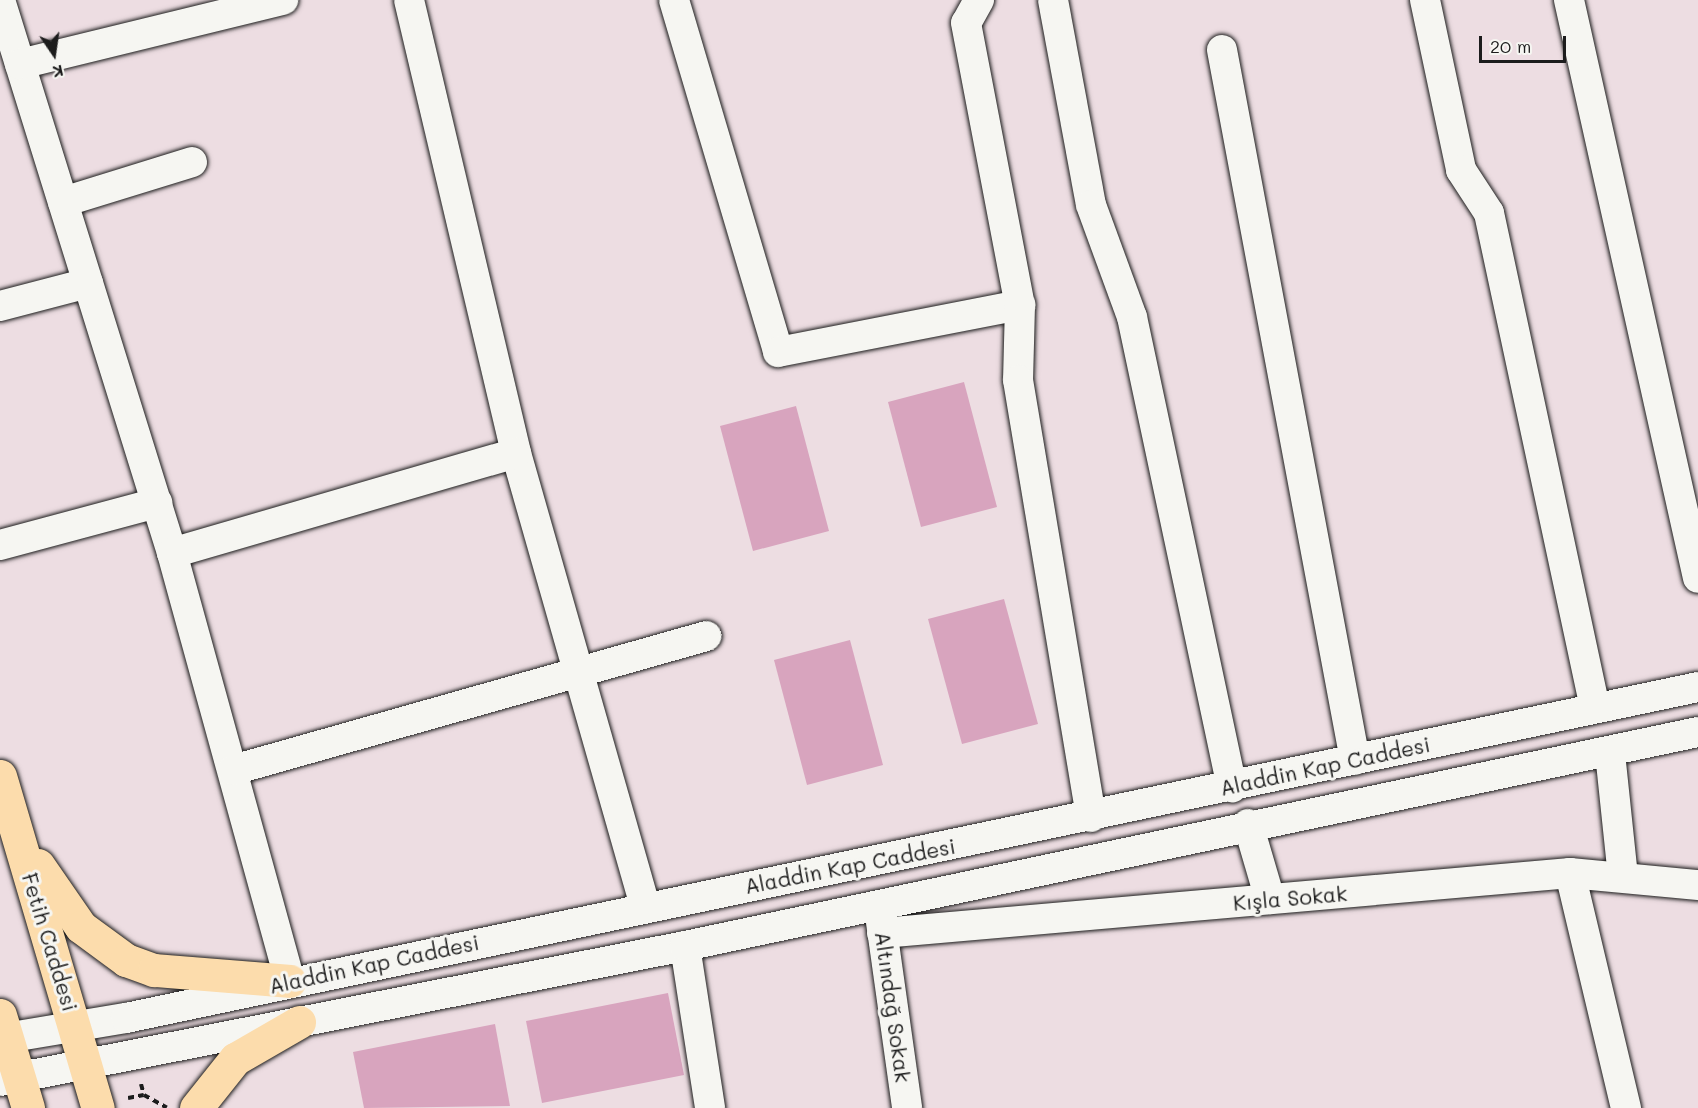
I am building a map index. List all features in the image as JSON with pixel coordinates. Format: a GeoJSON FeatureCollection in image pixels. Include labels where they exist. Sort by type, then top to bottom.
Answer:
{"type":"FeatureCollection","features":[{"type":"Feature","properties":{"kind":"main road","name":"Fetih Caddesi"},"geometry":{"type":"LineString","coordinates":[[0,776],[76,1026],[98,1108]]}},
{"type":"Feature","properties":{"kind":"main road"},"geometry":{"type":"LineString","coordinates":[[17,832],[81,927],[126,960],[154,970],[290,981]]}},
{"type":"Feature","properties":{"kind":"main road"},"geometry":{"type":"LineString","coordinates":[[196,1108],[235,1059],[299,1022]]}},
{"type":"Feature","properties":{"kind":"main road"},"geometry":{"type":"LineString","coordinates":[[2,1030],[15,1089]]}},
{"type":"Feature","properties":{"kind":"street"},"geometry":{"type":"LineString","coordinates":[[0,0],[172,553],[290,981]]}},
{"type":"Feature","properties":{"kind":"street"},"geometry":{"type":"LineString","coordinates":[[20,64],[252,3],[283,0]]}},
{"type":"Feature","properties":{"kind":"street"},"geometry":{"type":"LineString","coordinates":[[409,0],[516,453],[581,670],[645,908]]}},
{"type":"Feature","properties":{"kind":"street"},"geometry":{"type":"LineString","coordinates":[[674,0],[778,352],[1020,305]]}},
{"type":"Feature","properties":{"kind":"street"},"geometry":{"type":"LineString","coordinates":[[979,0],[966,23],[1020,305],[1018,380],[1091,817]]}},
{"type":"Feature","properties":{"kind":"street"},"geometry":{"type":"LineString","coordinates":[[1053,0],[1091,205],[1132,317],[1232,787]]}},
{"type":"Feature","properties":{"kind":"street"},"geometry":{"type":"LineString","coordinates":[[1425,0],[1461,170],[1489,213],[1595,708]]}},
{"type":"Feature","properties":{"kind":"street"},"geometry":{"type":"LineString","coordinates":[[1569,0],[1698,578]]}},
{"type":"Feature","properties":{"kind":"street"},"geometry":{"type":"LineString","coordinates":[[1222,51],[1355,760]]}},
{"type":"Feature","properties":{"kind":"street"},"geometry":{"type":"LineString","coordinates":[[63,202],[192,162]]}},
{"type":"Feature","properties":{"kind":"street"},"geometry":{"type":"LineString","coordinates":[[0,306],[88,283]]}},
{"type":"Feature","properties":{"kind":"street"},"geometry":{"type":"LineString","coordinates":[[172,553],[516,453]]}},
{"type":"Feature","properties":{"kind":"street"},"geometry":{"type":"LineString","coordinates":[[0,545],[157,503]]}},
{"type":"Feature","properties":{"kind":"street"},"geometry":{"type":"LineString","coordinates":[[233,770],[706,636]]}},
{"type":"Feature","properties":{"kind":"street","name":"Aladdin Kap Caddesi"},"geometry":{"type":"LineString","coordinates":[[2,1030],[76,1026],[1091,817],[1698,687]]}},
{"type":"Feature","properties":{"kind":"street","name":"Aladdin Kap Caddesi"},"geometry":{"type":"LineString","coordinates":[[15,1089],[85,1066],[685,946],[880,919],[1248,824],[1610,753],[1698,732]]}},
{"type":"Feature","properties":{"kind":"street"},"geometry":{"type":"LineString","coordinates":[[1610,753],[1623,876]]}},
{"type":"Feature","properties":{"kind":"street"},"geometry":{"type":"LineString","coordinates":[[1248,824],[1270,899]]}},
{"type":"Feature","properties":{"kind":"street"},"geometry":{"type":"LineString","coordinates":[[1570,873],[1626,1108]]}},
{"type":"Feature","properties":{"kind":"street","name":"Kışla Sokak"},"geometry":{"type":"LineString","coordinates":[[880,919],[1270,899],[1570,873],[1623,876],[1698,885]]}},
{"type":"Feature","properties":{"kind":"street","name":"Altındağ Sokak"},"geometry":{"type":"LineString","coordinates":[[880,919],[907,1108]]}},
{"type":"Feature","properties":{"kind":"street"},"geometry":{"type":"LineString","coordinates":[[685,946],[710,1108]]}},
{"type":"Feature","properties":{"kind":"path"},"geometry":{"type":"LineString","coordinates":[[144,1095],[168,1108]]}},
{"type":"Feature","properties":{"kind":"building"},"geometry":{"type":"Polygon","coordinates":[[[964,382],[997,507],[921,527],[888,402],[964,382]]]}},
{"type":"Feature","properties":{"kind":"building"},"geometry":{"type":"Polygon","coordinates":[[[796,406],[829,531],[753,551],[720,426],[796,406]]]}},
{"type":"Feature","properties":{"kind":"building"},"geometry":{"type":"Polygon","coordinates":[[[1004,599],[1038,724],[962,744],[928,619],[1004,599]]]}},
{"type":"Feature","properties":{"kind":"building"},"geometry":{"type":"Polygon","coordinates":[[[850,640],[883,765],[807,785],[774,660],[850,640]]]}},
{"type":"Feature","properties":{"kind":"building"},"geometry":{"type":"Polygon","coordinates":[[[668,993],[684,1075],[542,1103],[526,1021],[668,993]]]}},
{"type":"Feature","properties":{"kind":"building"},"geometry":{"type":"Polygon","coordinates":[[[495,1024],[510,1106],[364,1108],[353,1052],[495,1024]]]}}]}
